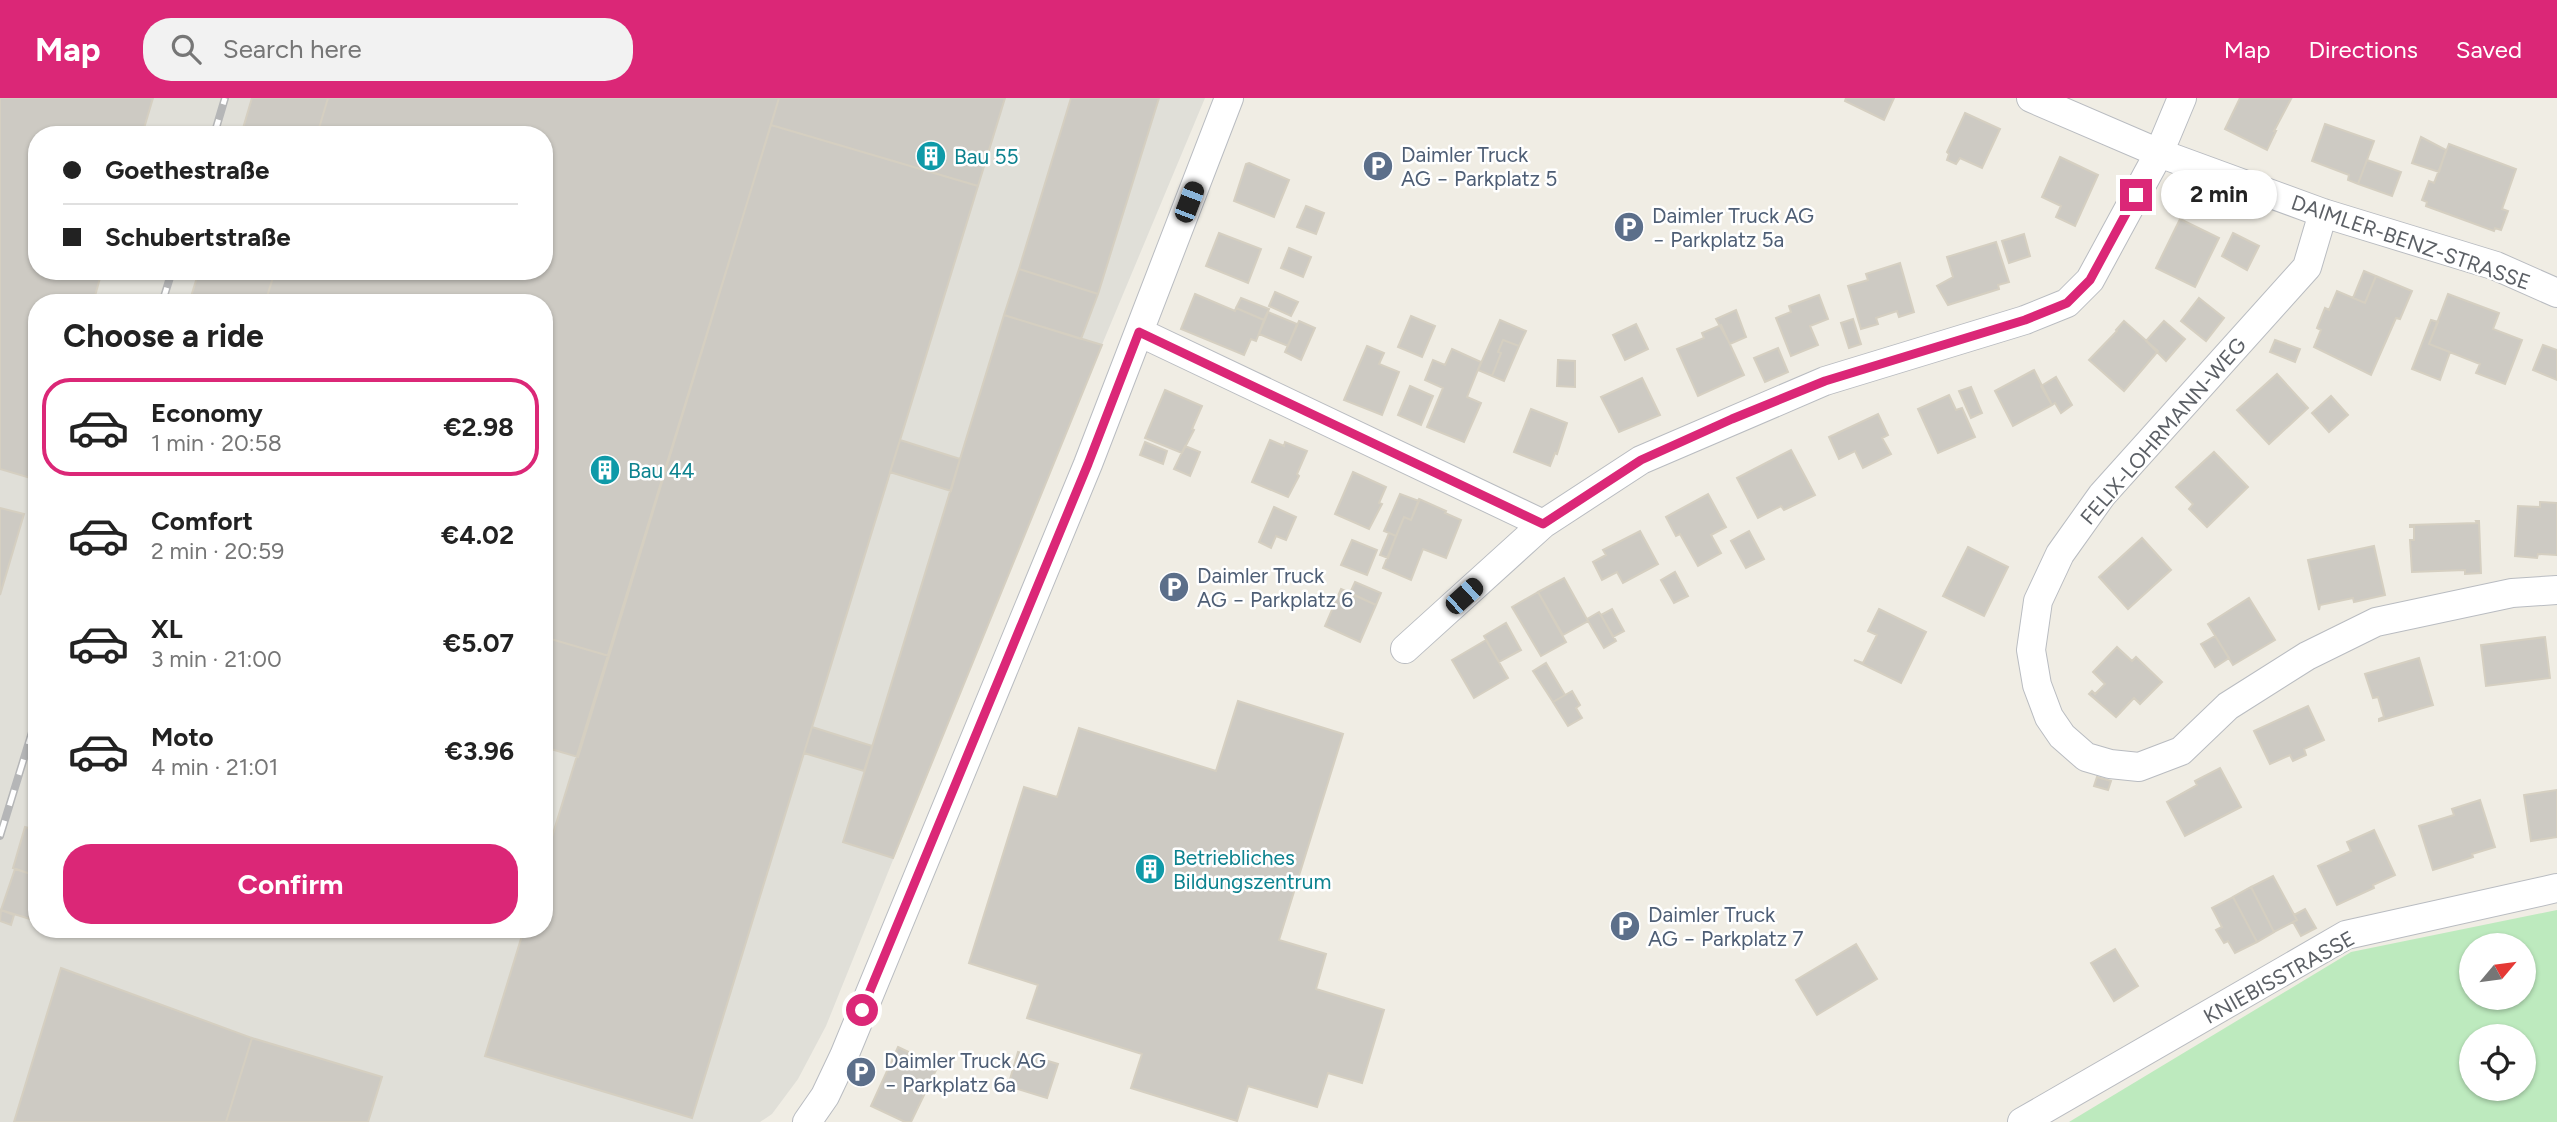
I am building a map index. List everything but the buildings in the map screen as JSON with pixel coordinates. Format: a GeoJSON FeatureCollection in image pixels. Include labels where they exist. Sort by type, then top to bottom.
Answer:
{"type":"FeatureCollection","features":[{"type":"Feature","properties":{"kind":"street"},"geometry":{"type":"LineString","coordinates":[[807,1122],[825,1097],[844,1056],[1088,464],[1230,98]]}},
{"type":"Feature","properties":{"kind":"street","name":"DAIMLER-BENZ-STRASSE"},"geometry":{"type":"LineString","coordinates":[[2031,98],[2160,153],[2323,213],[2496,267],[2557,293]]}},
{"type":"Feature","properties":{"kind":"street"},"geometry":{"type":"LineString","coordinates":[[1405,649],[1543,524],[1641,460],[1825,381],[2025,320],[2067,303],[2090,280],[2160,153],[2182,98]]}},
{"type":"Feature","properties":{"kind":"street","name":"FELIX-LOHRMANN-WEG"},"geometry":{"type":"LineString","coordinates":[[2323,213],[2307,267],[2102,495],[2060,554],[2038,601],[2032,627],[2031,650],[2037,685],[2049,717],[2062,736],[2086,757],[2110,764],[2139,767],[2181,751],[2228,706],[2307,656],[2376,622],[2512,593],[2557,590]]}},
{"type":"Feature","properties":{"kind":"street"},"geometry":{"type":"LineString","coordinates":[[1139,332],[1543,524]]}},
{"type":"Feature","properties":{"kind":"street","name":"KNIEBISSTRASSE"},"geometry":{"type":"LineString","coordinates":[[2022,1122],[2346,935],[2557,888]]}},
{"type":"Feature","properties":{"kind":"shaded area"},"geometry":{"type":"Polygon","coordinates":[[[0,98],[1205,98],[1068,426],[826,1026],[798,1079],[772,1114],[760,1122],[0,1122],[0,98]]]}},
{"type":"Feature","properties":{"kind":"green space"},"geometry":{"type":"Polygon","coordinates":[[[2557,910],[2557,1122],[2069,1122],[2351,952],[2557,910]]]}},
{"type":"Feature","properties":{"kind":"railway"},"geometry":{"type":"LineString","coordinates":[[217,126],[225,98]]}},
{"type":"Feature","properties":{"kind":"railway"},"geometry":{"type":"LineString","coordinates":[[165,294],[169,280]]}},
{"type":"Feature","properties":{"kind":"railway"},"geometry":{"type":"LineString","coordinates":[[0,836],[28,745]]}},
{"type":"Feature","properties":{"kind":"place","name":"Bau 55"},"geometry":{"type":"Point","coordinates":[931,156]}},
{"type":"Feature","properties":{"kind":"place","name":"Daimler Truck AG − Parkplatz 5"},"geometry":{"type":"Point","coordinates":[1378,166]}},
{"type":"Feature","properties":{"kind":"place","name":"Daimler Truck AG − Parkplatz 5a"},"geometry":{"type":"Point","coordinates":[1629,227]}},
{"type":"Feature","properties":{"kind":"place","name":"Bau 44"},"geometry":{"type":"Point","coordinates":[605,470]}},
{"type":"Feature","properties":{"kind":"place","name":"Daimler Truck AG − Parkplatz 6"},"geometry":{"type":"Point","coordinates":[1174,587]}},
{"type":"Feature","properties":{"kind":"place","name":"Betriebliches Bildungszentrum"},"geometry":{"type":"Point","coordinates":[1150,869]}},
{"type":"Feature","properties":{"kind":"place","name":"Daimler Truck AG − Parkplatz 7"},"geometry":{"type":"Point","coordinates":[1625,926]}},
{"type":"Feature","properties":{"kind":"place","name":"Daimler Truck AG − Parkplatz 6a"},"geometry":{"type":"Point","coordinates":[861,1072]}},
{"type":"Feature","properties":{"kind":"route"},"geometry":{"type":"LineString","coordinates":[[862,1010],[1088,464],[1139,332],[1543,524],[1641,460],[1732,419],[1825,381],[2025,320],[2067,303],[2090,280],[2136,195]]}}]}
